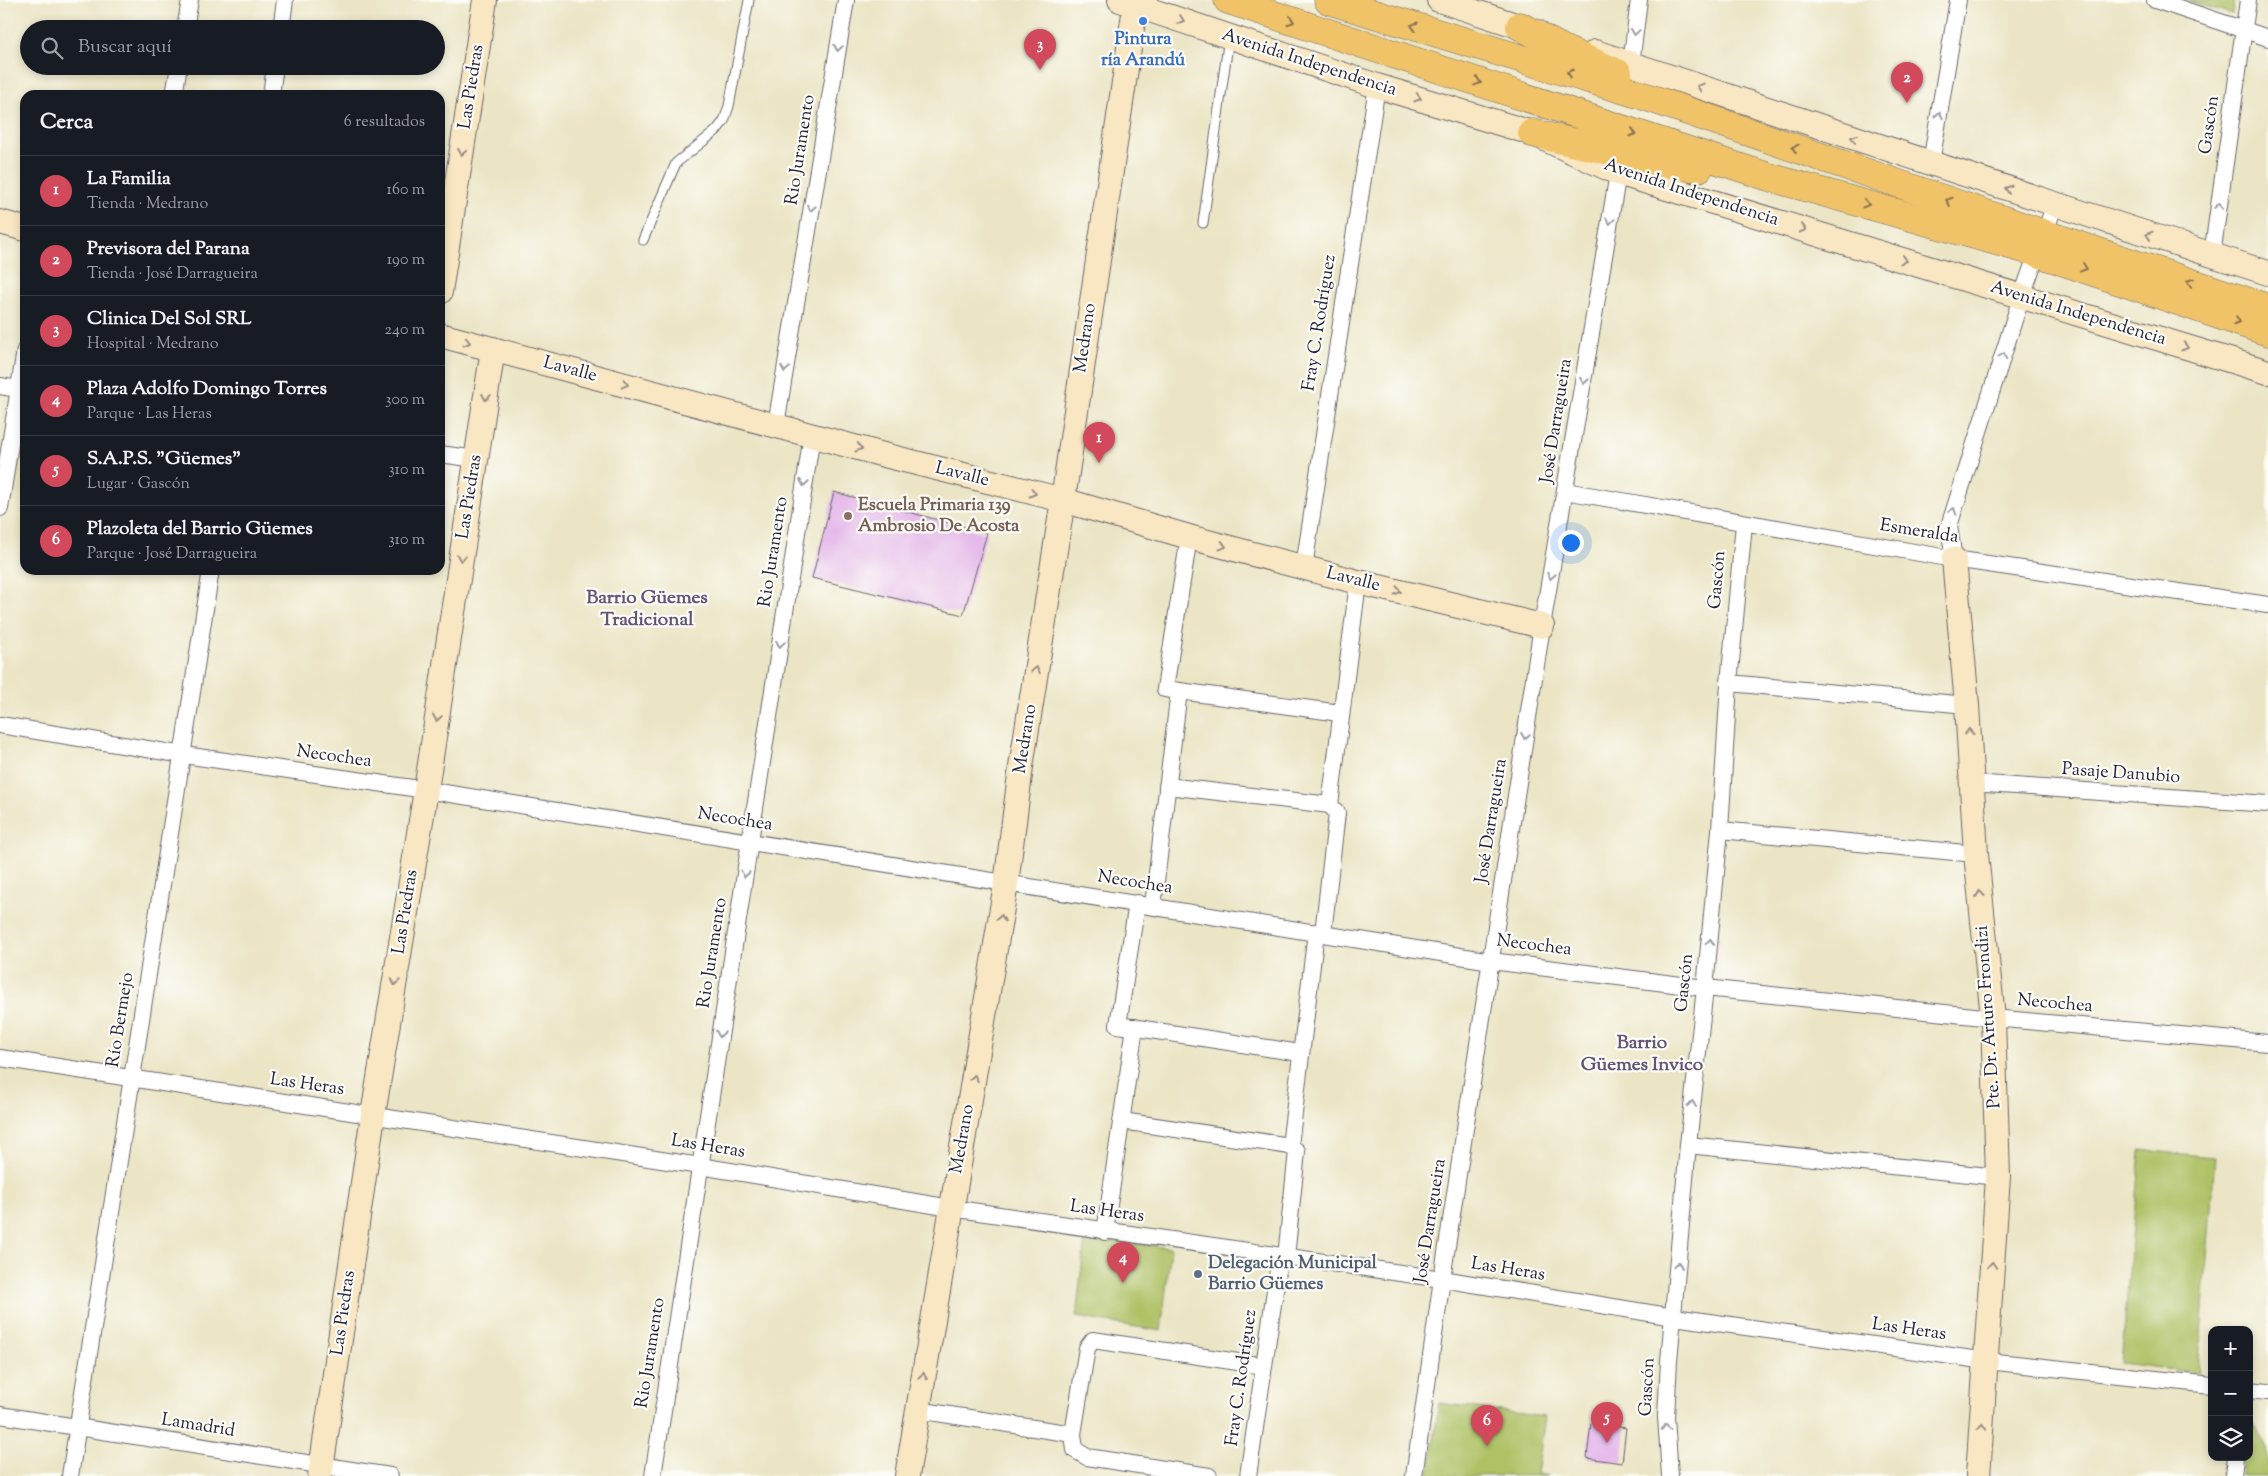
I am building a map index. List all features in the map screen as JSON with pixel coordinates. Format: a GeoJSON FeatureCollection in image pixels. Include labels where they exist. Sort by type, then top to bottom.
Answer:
{"type":"FeatureCollection","features":[{"type":"Feature","properties":{"kind":"highway","name":"Avenida Independencia"},"geometry":{"type":"LineString","coordinates":[[1228,0],[1769,177],[2041,243],[2268,308]]}},
{"type":"Feature","properties":{"kind":"highway","name":"Avenida Independencia"},"geometry":{"type":"LineString","coordinates":[[1328,0],[1638,94],[1749,132],[2268,332]]}},
{"type":"Feature","properties":{"kind":"highway"},"geometry":{"type":"LineString","coordinates":[[1520,26],[1565,50],[1749,132]]}},
{"type":"Feature","properties":{"kind":"highway"},"geometry":{"type":"LineString","coordinates":[[1532,132],[1668,164],[1769,177]]}},
{"type":"Feature","properties":{"kind":"street"},"geometry":{"type":"LineString","coordinates":[[187,20],[190,0]]}},
{"type":"Feature","properties":{"kind":"street"},"geometry":{"type":"LineString","coordinates":[[282,20],[285,0]]}},
{"type":"Feature","properties":{"kind":"street","name":"Las Piedras"},"geometry":{"type":"LineString","coordinates":[[445,260],[486,0]]}},
{"type":"Feature","properties":{"kind":"street","name":"Rio Juramento"},"geometry":{"type":"LineString","coordinates":[[776,425],[846,0]]}},
{"type":"Feature","properties":{"kind":"street"},"geometry":{"type":"LineString","coordinates":[[1439,0],[2268,273]]}},
{"type":"Feature","properties":{"kind":"street"},"geometry":{"type":"LineString","coordinates":[[1631,64],[1639,0]]}},
{"type":"Feature","properties":{"kind":"street"},"geometry":{"type":"LineString","coordinates":[[1931,163],[1958,0]]}},
{"type":"Feature","properties":{"kind":"street"},"geometry":{"type":"LineString","coordinates":[[2155,0],[2268,38]]}},
{"type":"Feature","properties":{"kind":"street","name":"Gascón"},"geometry":{"type":"LineString","coordinates":[[2212,255],[2248,0]]}},
{"type":"Feature","properties":{"kind":"street","name":"Avenida Independencia"},"geometry":{"type":"LineString","coordinates":[[1130,2],[1376,86],[1532,132],[1618,173],[2021,298],[2268,372]]}},
{"type":"Feature","properties":{"kind":"street","name":"Medrano"},"geometry":{"type":"LineString","coordinates":[[907,1476],[1006,884],[1021,767],[1063,500],[1130,2]]}},
{"type":"Feature","properties":{"kind":"street"},"geometry":{"type":"LineString","coordinates":[[175,90],[177,75]]}},
{"type":"Feature","properties":{"kind":"street"},"geometry":{"type":"LineString","coordinates":[[272,90],[274,75]]}},
{"type":"Feature","properties":{"kind":"street","name":"Fray C. Rodríguez"},"geometry":{"type":"LineString","coordinates":[[1304,567],[1376,86]]}},
{"type":"Feature","properties":{"kind":"street","name":"José Darragueira"},"geometry":{"type":"LineString","coordinates":[[1414,1476],[1442,1279],[1542,626],[1618,173]]}},
{"type":"Feature","properties":{"kind":"street"},"geometry":{"type":"LineString","coordinates":[[1954,559],[1948,526],[2021,298],[2055,204]]}},
{"type":"Feature","properties":{"kind":"street"},"geometry":{"type":"LineString","coordinates":[[0,222],[20,228]]}},
{"type":"Feature","properties":{"kind":"street","name":"Lavalle"},"geometry":{"type":"LineString","coordinates":[[445,336],[1063,500],[1189,537],[1358,582],[1542,626]]}},
{"type":"Feature","properties":{"kind":"street","name":"Las Piedras"},"geometry":{"type":"LineString","coordinates":[[321,1471],[373,1115],[426,790],[493,349]]}},
{"type":"Feature","properties":{"kind":"street"},"geometry":{"type":"LineString","coordinates":[[0,386],[20,389]]}},
{"type":"Feature","properties":{"kind":"street"},"geometry":{"type":"LineString","coordinates":[[0,508],[20,395]]}},
{"type":"Feature","properties":{"kind":"street","name":"Rio Juramento"},"geometry":{"type":"LineString","coordinates":[[653,1476],[812,435]]}},
{"type":"Feature","properties":{"kind":"street"},"geometry":{"type":"LineString","coordinates":[[445,455],[476,459]]}},
{"type":"Feature","properties":{"kind":"street","name":"Esmeralda"},"geometry":{"type":"LineString","coordinates":[[1565,492],[1954,559],[2268,605]]}},
{"type":"Feature","properties":{"kind":"street","name":"Gascón"},"geometry":{"type":"LineString","coordinates":[[1670,1476],[1666,1417],[1688,1145],[1720,830],[1729,683],[1744,524]]}},
{"type":"Feature","properties":{"kind":"street"},"geometry":{"type":"LineString","coordinates":[[1189,537],[1165,689],[1340,713]]}},
{"type":"Feature","properties":{"kind":"street","name":"Pte. Dr. Arturo Frondizi"},"geometry":{"type":"LineString","coordinates":[[1954,559],[1967,704],[1976,854],[1993,1018],[1998,1177],[1978,1476]]}},
{"type":"Feature","properties":{"kind":"street","name":"Río Bermejo"},"geometry":{"type":"LineString","coordinates":[[70,1476],[184,755],[210,575]]}},
{"type":"Feature","properties":{"kind":"street"},"geometry":{"type":"LineString","coordinates":[[1330,805],[1340,713],[1358,582]]}},
{"type":"Feature","properties":{"kind":"street"},"geometry":{"type":"LineString","coordinates":[[1729,683],[1967,704]]}},
{"type":"Feature","properties":{"kind":"street"},"geometry":{"type":"LineString","coordinates":[[1179,691],[1167,786],[1145,905],[1118,1025],[1300,1053]]}},
{"type":"Feature","properties":{"kind":"street","name":"Necochea"},"geometry":{"type":"LineString","coordinates":[[0,726],[426,790],[1491,961],[1705,988],[1993,1018],[2268,1043]]}},
{"type":"Feature","properties":{"kind":"street","name":"Pasaje Danubio"},"geometry":{"type":"LineString","coordinates":[[1972,783],[2268,804]]}},
{"type":"Feature","properties":{"kind":"street"},"geometry":{"type":"LineString","coordinates":[[1122,1121],[1290,1146],[1300,1053],[1337,813],[1330,805],[1167,786]]}},
{"type":"Feature","properties":{"kind":"street"},"geometry":{"type":"LineString","coordinates":[[1720,830],[1976,854]]}},
{"type":"Feature","properties":{"kind":"street"},"geometry":{"type":"LineString","coordinates":[[1105,1232],[1135,1028]]}},
{"type":"Feature","properties":{"kind":"street","name":"Las Heras"},"geometry":{"type":"LineString","coordinates":[[0,1058],[700,1166],[1105,1232],[1442,1279],[1674,1317],[1987,1361],[2208,1385]]}},
{"type":"Feature","properties":{"kind":"street"},"geometry":{"type":"LineString","coordinates":[[1688,1145],[1998,1177]]}},
{"type":"Feature","properties":{"kind":"street","name":"Fray C. Rodríguez"},"geometry":{"type":"LineString","coordinates":[[1248,1476],[1264,1366],[1283,1257],[1297,1151],[1290,1146]]}},
{"type":"Feature","properties":{"kind":"street"},"geometry":{"type":"LineString","coordinates":[[1209,1476],[1087,1458],[1075,1450],[1073,1434],[1087,1348],[1093,1340],[1264,1366]]}},
{"type":"Feature","properties":{"kind":"street"},"geometry":{"type":"LineString","coordinates":[[2253,1390],[2268,1392]]}},
{"type":"Feature","properties":{"kind":"street"},"geometry":{"type":"LineString","coordinates":[[917,1410],[1073,1434]]}},
{"type":"Feature","properties":{"kind":"street","name":"Lamadrid"},"geometry":{"type":"LineString","coordinates":[[0,1415],[321,1471],[390,1476]]}},
{"type":"Feature","properties":{"kind":"street"},"geometry":{"type":"LineString","coordinates":[[2233,1476],[2235,1461]]}},
{"type":"Feature","properties":{"kind":"lane"},"geometry":{"type":"LineString","coordinates":[[644,240],[676,163],[704,142],[724,120],[729,106],[748,0]]}},
{"type":"Feature","properties":{"kind":"lane"},"geometry":{"type":"LineString","coordinates":[[1203,223],[1229,37]]}},
{"type":"Feature","properties":{"kind":"green space"},"geometry":{"type":"Polygon","coordinates":[[[2186,0],[2234,0],[2232,14],[2186,0]]]}},
{"type":"Feature","properties":{"kind":"green space"},"geometry":{"type":"Polygon","coordinates":[[[2140,1150],[2215,1157],[2198,1373],[2121,1363],[2140,1150]]]}},
{"type":"Feature","properties":{"kind":"green space"},"geometry":{"type":"Polygon","coordinates":[[[1085,1238],[1171,1248],[1161,1331],[1076,1317],[1085,1238]]]}},
{"type":"Feature","properties":{"kind":"green space"},"geometry":{"type":"Polygon","coordinates":[[[1439,1403],[1545,1417],[1537,1474],[1548,1476],[1429,1476],[1439,1403]]]}},
{"type":"Feature","properties":{"kind":"green space"},"geometry":{"type":"Polygon","coordinates":[[[2253,1421],[2268,1451],[2268,1476],[2242,1476],[2244,1461],[2253,1461],[2253,1421]]]}},
{"type":"Feature","properties":{"kind":"building"},"geometry":{"type":"Polygon","coordinates":[[[834,492],[987,533],[963,615],[812,578],[834,492]]]}},
{"type":"Feature","properties":{"kind":"building"},"geometry":{"type":"Polygon","coordinates":[[[1591,1423],[1626,1428],[1622,1463],[1587,1458],[1591,1423]]]}},
{"type":"Feature","properties":{"kind":"place","name":"Pintura ría Arandú"},"geometry":{"type":"Point","coordinates":[1143,21]}},
{"type":"Feature","properties":{"kind":"place","name":"Clinica Del Sol SRL"},"geometry":{"type":"Point","coordinates":[1040,70]}},
{"type":"Feature","properties":{"kind":"place","name":"Previsora del Parana"},"geometry":{"type":"Point","coordinates":[1907,103]}},
{"type":"Feature","properties":{"kind":"place","name":"La Familia"},"geometry":{"type":"Point","coordinates":[1099,463]}},
{"type":"Feature","properties":{"kind":"place","name":"Escuela Primaria 139 Ambrosio De Acosta"},"geometry":{"type":"Point","coordinates":[848,516]}},
{"type":"Feature","properties":{"kind":"place","name":"Delegación Municipal Barrio Güemes"},"geometry":{"type":"Point","coordinates":[1198,1274]}},
{"type":"Feature","properties":{"kind":"place","name":"Plaza Adolfo Domingo Torres"},"geometry":{"type":"Point","coordinates":[1123,1283]}},
{"type":"Feature","properties":{"kind":"place","name":"S.A.P.S. \"Güemes\""},"geometry":{"type":"Point","coordinates":[1607,1443]}},
{"type":"Feature","properties":{"kind":"place","name":"Plazoleta del Barrio Güemes"},"geometry":{"type":"Point","coordinates":[1487,1446]}},
{"type":"Feature","properties":{"kind":"district","name":"Barrio Güemes Tradicional"},"geometry":{"type":"Point","coordinates":[647,609]}},
{"type":"Feature","properties":{"kind":"district","name":"Barrio Güemes Invico"},"geometry":{"type":"Point","coordinates":[1642,1054]}}]}
